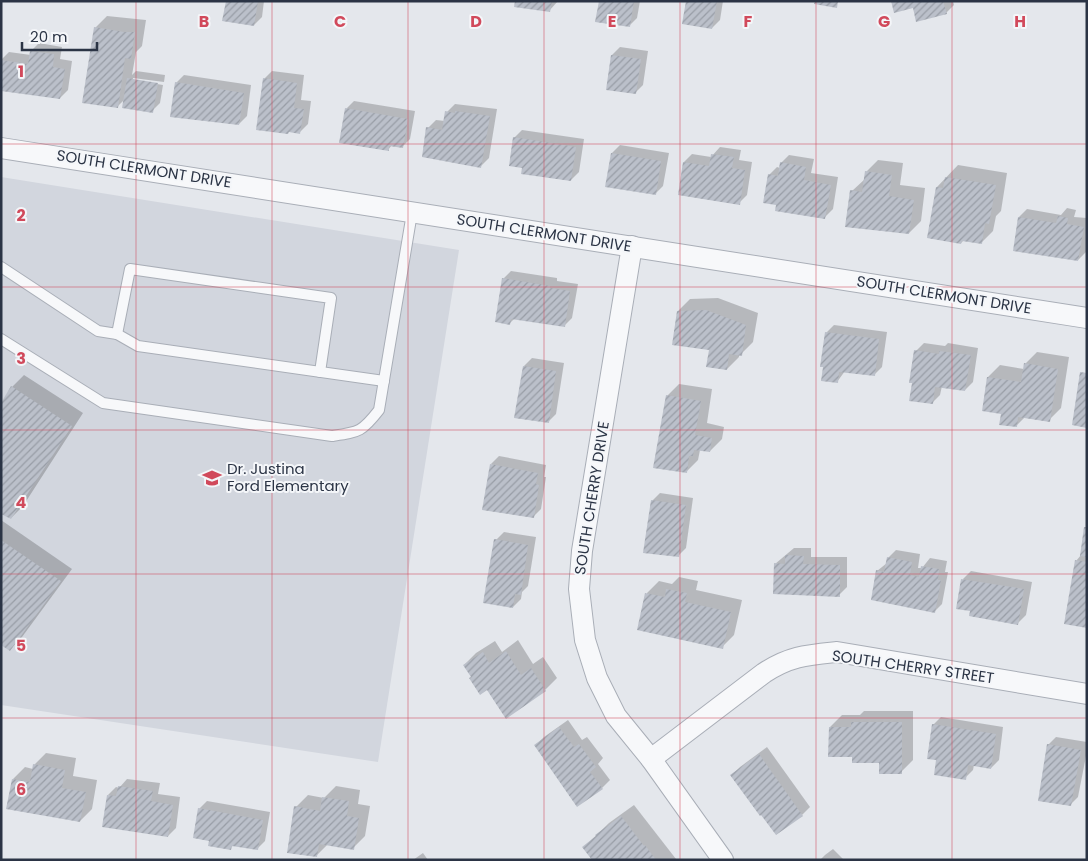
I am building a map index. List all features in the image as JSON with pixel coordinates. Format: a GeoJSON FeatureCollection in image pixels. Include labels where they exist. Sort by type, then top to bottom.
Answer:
{"type":"FeatureCollection","features":[{"type":"Feature","properties":{"kind":"street","name":"SOUTH CLERMONT DRIVE"},"geometry":{"type":"LineString","coordinates":[[1,148],[1087,318]]}},
{"type":"Feature","properties":{"kind":"street","name":"SOUTH CHERRY DRIVE"},"geometry":{"type":"LineString","coordinates":[[632,246],[582,551],[579,589],[585,640],[597,678],[616,716],[651,760],[723,860]]}},
{"type":"Feature","properties":{"kind":"street","name":"SOUTH CHERRY STREET"},"geometry":{"type":"LineString","coordinates":[[651,760],[764,673],[778,664],[800,656],[837,652],[1087,694]]}},
{"type":"Feature","properties":{"kind":"lane"},"geometry":{"type":"LineString","coordinates":[[1,339],[103,403],[332,436],[353,433],[365,428],[379,410],[412,212]]}},
{"type":"Feature","properties":{"kind":"lane"},"geometry":{"type":"LineString","coordinates":[[1,267],[98,331],[117,334],[138,346],[384,381]]}},
{"type":"Feature","properties":{"kind":"lane"},"geometry":{"type":"LineString","coordinates":[[117,334],[130,269],[331,298],[320,372]]}},
{"type":"Feature","properties":{"kind":"shaded area","name":"Dr. Justina Ford Elementary"},"geometry":{"type":"Polygon","coordinates":[[[1,177],[459,250],[378,762],[1,705],[1,177]]]}},
{"type":"Feature","properties":{"kind":"building"},"geometry":{"type":"Polygon","coordinates":[[[226,1],[258,1],[254,26],[222,21],[226,1]]]}},
{"type":"Feature","properties":{"kind":"building"},"geometry":{"type":"Polygon","coordinates":[[[515,1],[552,1],[550,12],[514,7],[515,1]]]}},
{"type":"Feature","properties":{"kind":"building"},"geometry":{"type":"Polygon","coordinates":[[[599,1],[634,1],[630,27],[595,22],[599,1]]]}},
{"type":"Feature","properties":{"kind":"building"},"geometry":{"type":"Polygon","coordinates":[[[686,1],[717,1],[712,29],[682,24],[686,1]]]}},
{"type":"Feature","properties":{"kind":"building"},"geometry":{"type":"Polygon","coordinates":[[[815,1],[838,1],[837,8],[814,4],[815,1]]]}},
{"type":"Feature","properties":{"kind":"building"},"geometry":{"type":"Polygon","coordinates":[[[891,1],[943,1],[947,14],[916,22],[913,8],[894,13],[891,1]]]}},
{"type":"Feature","properties":{"kind":"building"},"geometry":{"type":"Polygon","coordinates":[[[94,27],[135,32],[131,59],[125,58],[118,108],[82,103],[94,27]]]}},
{"type":"Feature","properties":{"kind":"building"},"geometry":{"type":"Polygon","coordinates":[[[30,51],[54,54],[53,67],[65,69],[60,99],[1,91],[1,60],[28,64],[30,51]]]}},
{"type":"Feature","properties":{"kind":"building"},"geometry":{"type":"Polygon","coordinates":[[[611,55],[641,59],[636,94],[606,90],[611,55]]]}},
{"type":"Feature","properties":{"kind":"building"},"geometry":{"type":"Polygon","coordinates":[[[127,78],[158,83],[153,113],[122,108],[127,78]]]}},
{"type":"Feature","properties":{"kind":"building"},"geometry":{"type":"Polygon","coordinates":[[[263,78],[297,83],[294,108],[304,109],[300,134],[256,130],[263,78]]]}},
{"type":"Feature","properties":{"kind":"building"},"geometry":{"type":"Polygon","coordinates":[[[175,82],[244,93],[239,125],[170,117],[175,82]]]}},
{"type":"Feature","properties":{"kind":"building"},"geometry":{"type":"Polygon","coordinates":[[[345,108],[408,119],[403,148],[389,146],[389,151],[339,143],[345,108]]]}},
{"type":"Feature","properties":{"kind":"building"},"geometry":{"type":"Polygon","coordinates":[[[445,111],[490,116],[481,168],[422,157],[426,127],[442,130],[445,111]]]}},
{"type":"Feature","properties":{"kind":"building"},"geometry":{"type":"Polygon","coordinates":[[[513,137],[576,147],[571,181],[521,174],[522,168],[509,166],[513,137]]]}},
{"type":"Feature","properties":{"kind":"building"},"geometry":{"type":"Polygon","coordinates":[[[611,153],[661,161],[656,195],[605,187],[611,153]]]}},
{"type":"Feature","properties":{"kind":"building"},"geometry":{"type":"Polygon","coordinates":[[[711,154],[734,157],[732,168],[745,170],[740,205],[678,195],[683,162],[709,166],[711,154]]]}},
{"type":"Feature","properties":{"kind":"building"},"geometry":{"type":"Polygon","coordinates":[[[780,162],[806,167],[804,180],[831,185],[825,219],[775,211],[776,205],[763,203],[768,174],[778,176],[780,162]]]}},
{"type":"Feature","properties":{"kind":"building"},"geometry":{"type":"Polygon","coordinates":[[[865,171],[892,175],[889,196],[914,200],[909,234],[845,227],[850,190],[862,192],[865,171]]]}},
{"type":"Feature","properties":{"kind":"building"},"geometry":{"type":"Polygon","coordinates":[[[945,177],[996,185],[989,224],[985,223],[982,244],[962,241],[961,244],[927,238],[936,187],[943,188],[945,177]]]}},
{"type":"Feature","properties":{"kind":"building"},"geometry":{"type":"Polygon","coordinates":[[[1058,216],[1068,218],[1067,224],[1084,227],[1078,261],[1013,251],[1018,217],[1056,223],[1058,216]]]}},
{"type":"Feature","properties":{"kind":"building"},"geometry":{"type":"Polygon","coordinates":[[[502,278],[570,291],[565,327],[511,319],[510,325],[495,322],[502,278]]]}},
{"type":"Feature","properties":{"kind":"building"},"geometry":{"type":"Polygon","coordinates":[[[706,310],[746,325],[742,356],[729,354],[727,370],[706,367],[709,350],[672,345],[677,311],[706,310]]]}},
{"type":"Feature","properties":{"kind":"building"},"geometry":{"type":"Polygon","coordinates":[[[825,332],[879,339],[875,376],[839,372],[838,383],[821,381],[823,367],[820,367],[825,332]]]}},
{"type":"Feature","properties":{"kind":"building"},"geometry":{"type":"Polygon","coordinates":[[[914,350],[939,354],[939,351],[971,355],[965,391],[935,387],[933,404],[909,401],[912,383],[909,383],[914,350]]]}},
{"type":"Feature","properties":{"kind":"building"},"geometry":{"type":"Polygon","coordinates":[[[1024,363],[1058,369],[1050,422],[1018,417],[1017,427],[999,425],[1001,414],[982,411],[987,377],[1021,382],[1024,363]]]}},
{"type":"Feature","properties":{"kind":"building"},"geometry":{"type":"Polygon","coordinates":[[[523,366],[556,371],[549,423],[514,418],[523,366]]]}},
{"type":"Feature","properties":{"kind":"building"},"geometry":{"type":"Polygon","coordinates":[[[1080,372],[1087,373],[1087,428],[1072,425],[1080,372]]]}},
{"type":"Feature","properties":{"kind":"building"},"geometry":{"type":"Polygon","coordinates":[[[11,386],[72,426],[11,519],[1,514],[1,403],[11,386]]]}},
{"type":"Feature","properties":{"kind":"building"},"geometry":{"type":"Polygon","coordinates":[[[666,395],[701,401],[695,435],[712,438],[710,452],[694,450],[693,456],[689,456],[687,473],[653,468],[666,395]]]}},
{"type":"Feature","properties":{"kind":"building"},"geometry":{"type":"Polygon","coordinates":[[[490,464],[538,473],[536,484],[539,485],[534,518],[482,510],[490,464]]]}},
{"type":"Feature","properties":{"kind":"building"},"geometry":{"type":"Polygon","coordinates":[[[651,500],[686,505],[679,557],[643,553],[651,500]]]}},
{"type":"Feature","properties":{"kind":"building"},"geometry":{"type":"Polygon","coordinates":[[[1084,527],[1087,527],[1087,557],[1080,556],[1084,527]]]}},
{"type":"Feature","properties":{"kind":"building"},"geometry":{"type":"Polygon","coordinates":[[[494,539],[528,545],[521,595],[515,594],[513,608],[483,603],[494,539]]]}},
{"type":"Feature","properties":{"kind":"building"},"geometry":{"type":"Polygon","coordinates":[[[1,540],[61,581],[10,651],[1,645],[1,540]]]}},
{"type":"Feature","properties":{"kind":"building"},"geometry":{"type":"Polygon","coordinates":[[[785,555],[804,556],[803,564],[840,565],[840,597],[773,594],[774,563],[785,564],[785,555]]]}},
{"type":"Feature","properties":{"kind":"building"},"geometry":{"type":"Polygon","coordinates":[[[887,557],[912,562],[910,575],[919,577],[921,566],[939,569],[938,580],[941,580],[935,613],[871,600],[876,570],[884,572],[887,557]]]}},
{"type":"Feature","properties":{"kind":"building"},"geometry":{"type":"Polygon","coordinates":[[[1075,560],[1087,562],[1087,628],[1064,624],[1075,560]]]}},
{"type":"Feature","properties":{"kind":"building"},"geometry":{"type":"Polygon","coordinates":[[[961,579],[1024,589],[1018,625],[969,616],[970,611],[956,609],[961,579]]]}},
{"type":"Feature","properties":{"kind":"building"},"geometry":{"type":"Polygon","coordinates":[[[666,589],[687,593],[685,602],[731,612],[723,649],[637,630],[645,593],[665,597],[666,589]]]}},
{"type":"Feature","properties":{"kind":"building"},"geometry":{"type":"Polygon","coordinates":[[[506,651],[521,675],[531,668],[546,691],[506,719],[487,690],[480,695],[463,665],[483,652],[489,663],[506,651]]]}},
{"type":"Feature","properties":{"kind":"building"},"geometry":{"type":"Polygon","coordinates":[[[851,722],[902,722],[902,774],[879,774],[879,763],[852,763],[852,757],[828,757],[829,727],[851,727],[851,722]]]}},
{"type":"Feature","properties":{"kind":"building"},"geometry":{"type":"Polygon","coordinates":[[[932,724],[996,734],[991,769],[968,765],[966,780],[934,775],[936,760],[927,759],[932,724]]]}},
{"type":"Feature","properties":{"kind":"building"},"geometry":{"type":"Polygon","coordinates":[[[559,727],[574,747],[579,744],[596,767],[590,772],[603,789],[577,807],[534,745],[559,727]]]}},
{"type":"Feature","properties":{"kind":"building"},"geometry":{"type":"Polygon","coordinates":[[[1047,744],[1081,750],[1071,806],[1038,801],[1047,744]]]}},
{"type":"Feature","properties":{"kind":"building"},"geometry":{"type":"Polygon","coordinates":[[[759,754],[803,816],[776,835],[730,775],[759,754]]]}},
{"type":"Feature","properties":{"kind":"building"},"geometry":{"type":"Polygon","coordinates":[[[33,764],[65,770],[62,788],[86,792],[80,822],[6,809],[12,779],[30,782],[33,764]]]}},
{"type":"Feature","properties":{"kind":"building"},"geometry":{"type":"Polygon","coordinates":[[[118,786],[153,791],[151,801],[173,805],[168,837],[102,827],[107,795],[116,796],[118,786]]]}},
{"type":"Feature","properties":{"kind":"building"},"geometry":{"type":"Polygon","coordinates":[[[322,797],[349,801],[347,816],[359,818],[354,850],[319,844],[317,857],[287,853],[294,806],[320,811],[322,797]]]}},
{"type":"Feature","properties":{"kind":"building"},"geometry":{"type":"Polygon","coordinates":[[[198,808],[263,820],[258,850],[232,846],[231,850],[208,846],[209,841],[193,838],[198,808]]]}},
{"type":"Feature","properties":{"kind":"building"},"geometry":{"type":"Polygon","coordinates":[[[621,816],[656,860],[592,860],[582,847],[621,816]]]}},
{"type":"Feature","properties":{"kind":"place","name":"Dr. Justina Ford Elementary"},"geometry":{"type":"Point","coordinates":[212,478]}}]}
